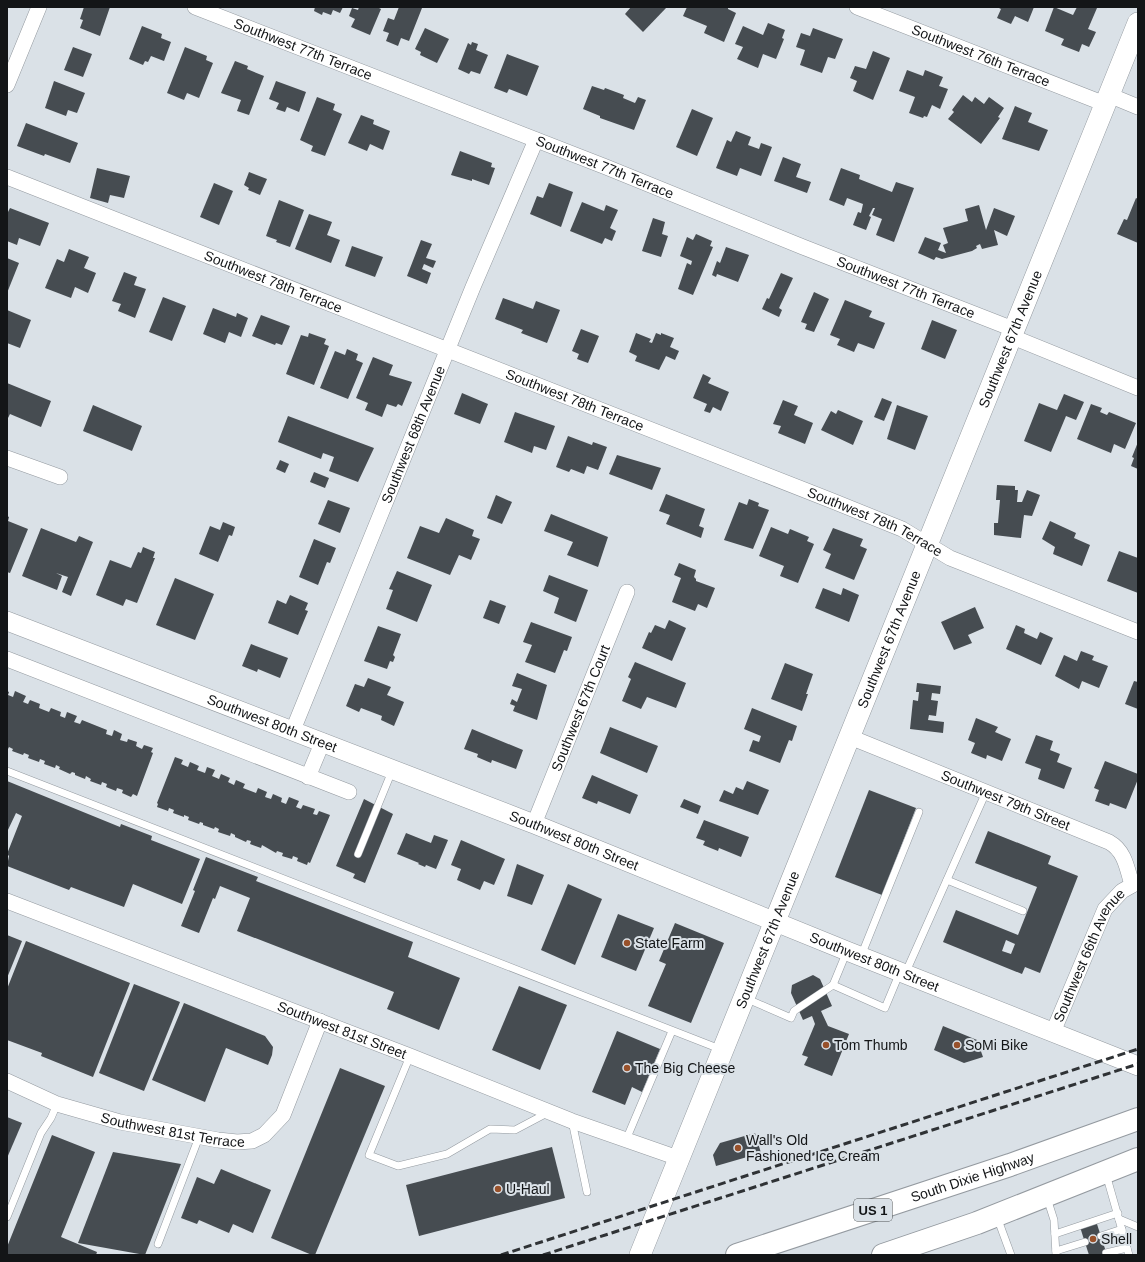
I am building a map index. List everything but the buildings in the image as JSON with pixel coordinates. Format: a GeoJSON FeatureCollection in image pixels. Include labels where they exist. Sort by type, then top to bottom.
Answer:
{"type":"FeatureCollection","features":[{"type":"Feature","properties":{"kind":"highway","name":"South Dixie Highway"},"geometry":{"type":"LineString","coordinates":[[736,1255],[1010,1166],[1138,1119]]}},
{"type":"Feature","properties":{"kind":"highway"},"geometry":{"type":"LineString","coordinates":[[883,1255],[996,1215],[1138,1159]]}},
{"type":"Feature","properties":{"kind":"main road","name":"Southwest 67th Avenue"},"geometry":{"type":"LineString","coordinates":[[640,1255],[1138,23]]}},
{"type":"Feature","properties":{"kind":"street"},"geometry":{"type":"LineString","coordinates":[[7,85],[39,7]]}},
{"type":"Feature","properties":{"kind":"street","name":"Southwest 77th Terrace"},"geometry":{"type":"LineString","coordinates":[[195,7],[536,140],[1012,333],[1138,388]]}},
{"type":"Feature","properties":{"kind":"street","name":"Southwest 76th Terrace"},"geometry":{"type":"LineString","coordinates":[[857,7],[1107,99],[1138,107]]}},
{"type":"Feature","properties":{"kind":"street","name":"Southwest 68th Avenue"},"geometry":{"type":"LineString","coordinates":[[293,730],[474,287],[536,140]]}},
{"type":"Feature","properties":{"kind":"street","name":"Southwest 78th Terrace"},"geometry":{"type":"LineString","coordinates":[[7,177],[830,500],[902,529],[950,558],[1138,632]]}},
{"type":"Feature","properties":{"kind":"street"},"geometry":{"type":"LineString","coordinates":[[7,458],[60,477]]}},
{"type":"Feature","properties":{"kind":"street","name":"Southwest 67th Court"},"geometry":{"type":"LineString","coordinates":[[534,824],[627,592]]}},
{"type":"Feature","properties":{"kind":"street","name":"Southwest 80th Street"},"geometry":{"type":"LineString","coordinates":[[7,621],[193,693],[323,741],[534,824],[854,954],[1138,1066]]}},
{"type":"Feature","properties":{"kind":"street"},"geometry":{"type":"LineString","coordinates":[[7,659],[349,792]]}},
{"type":"Feature","properties":{"kind":"street","name":"Southwest 79th Street"},"geometry":{"type":"LineString","coordinates":[[850,737],[1114,845],[1123,855],[1135,883]]}},
{"type":"Feature","properties":{"kind":"street"},"geometry":{"type":"LineString","coordinates":[[308,777],[323,741]]}},
{"type":"Feature","properties":{"kind":"street","name":"Southwest 66th Avenue"},"geometry":{"type":"LineString","coordinates":[[1053,1032],[1105,909],[1117,895],[1135,883]]}},
{"type":"Feature","properties":{"kind":"street","name":"Southwest 81st Street"},"geometry":{"type":"LineString","coordinates":[[7,901],[410,1056],[572,1121],[678,1158]]}},
{"type":"Feature","properties":{"kind":"street","name":"Southwest 81st Terrace"},"geometry":{"type":"LineString","coordinates":[[7,1081],[57,1104],[120,1122],[199,1137],[237,1142],[252,1141],[264,1135],[275,1124],[288,1104],[320,1021]]}},
{"type":"Feature","properties":{"kind":"lane"},"geometry":{"type":"LineString","coordinates":[[358,854],[393,769]]}},
{"type":"Feature","properties":{"kind":"lane"},"geometry":{"type":"LineString","coordinates":[[7,771],[723,1051]]}},
{"type":"Feature","properties":{"kind":"lane"},"geometry":{"type":"LineString","coordinates":[[833,985],[885,1008],[947,880],[986,792]]}},
{"type":"Feature","properties":{"kind":"lane"},"geometry":{"type":"LineString","coordinates":[[744,998],[791,1018],[794,1011],[833,985],[854,954],[919,812]]}},
{"type":"Feature","properties":{"kind":"lane"},"geometry":{"type":"LineString","coordinates":[[947,880],[1023,911]]}},
{"type":"Feature","properties":{"kind":"lane"},"geometry":{"type":"LineString","coordinates":[[626,1140],[672,1031]]}},
{"type":"Feature","properties":{"kind":"lane"},"geometry":{"type":"LineString","coordinates":[[410,1056],[369,1155],[398,1166],[447,1154],[490,1129],[515,1130],[550,1112]]}},
{"type":"Feature","properties":{"kind":"lane"},"geometry":{"type":"LineString","coordinates":[[7,1217],[41,1133],[52,1118],[57,1104]]}},
{"type":"Feature","properties":{"kind":"lane"},"geometry":{"type":"LineString","coordinates":[[572,1121],[587,1192]]}},
{"type":"Feature","properties":{"kind":"lane"},"geometry":{"type":"LineString","coordinates":[[158,1244],[199,1137]]}},
{"type":"Feature","properties":{"kind":"lane"},"geometry":{"type":"LineString","coordinates":[[1106,1172],[1128,1251],[1106,1254]]}},
{"type":"Feature","properties":{"kind":"lane"},"geometry":{"type":"LineString","coordinates":[[1046,1196],[1054,1220],[1056,1253],[1085,1242]]}},
{"type":"Feature","properties":{"kind":"lane"},"geometry":{"type":"LineString","coordinates":[[996,1215],[1011,1255]]}},
{"type":"Feature","properties":{"kind":"lane"},"geometry":{"type":"LineString","coordinates":[[1055,1234],[1118,1216],[1138,1227]]}},
{"type":"Feature","properties":{"kind":"lane"},"geometry":{"type":"LineString","coordinates":[[1101,1236],[1122,1229]]}},
{"type":"Feature","properties":{"kind":"railway"},"geometry":{"type":"LineString","coordinates":[[501,1255],[1138,1049]]}},
{"type":"Feature","properties":{"kind":"railway"},"geometry":{"type":"LineString","coordinates":[[543,1255],[1138,1064]]}},
{"type":"Feature","properties":{"kind":"place","name":"State Farm"},"geometry":{"type":"Point","coordinates":[627,943]}},
{"type":"Feature","properties":{"kind":"place","name":"Tom Thumb"},"geometry":{"type":"Point","coordinates":[826,1045]}},
{"type":"Feature","properties":{"kind":"place","name":"SoMi Bike"},"geometry":{"type":"Point","coordinates":[957,1045]}},
{"type":"Feature","properties":{"kind":"place","name":"The Big Cheese"},"geometry":{"type":"Point","coordinates":[627,1068]}},
{"type":"Feature","properties":{"kind":"place","name":"Wall's Old Fashioned Ice Cream"},"geometry":{"type":"Point","coordinates":[738,1148]}},
{"type":"Feature","properties":{"kind":"place","name":"U-Haul"},"geometry":{"type":"Point","coordinates":[498,1189]}},
{"type":"Feature","properties":{"kind":"place","name":"Shell"},"geometry":{"type":"Point","coordinates":[1093,1239]}}]}
